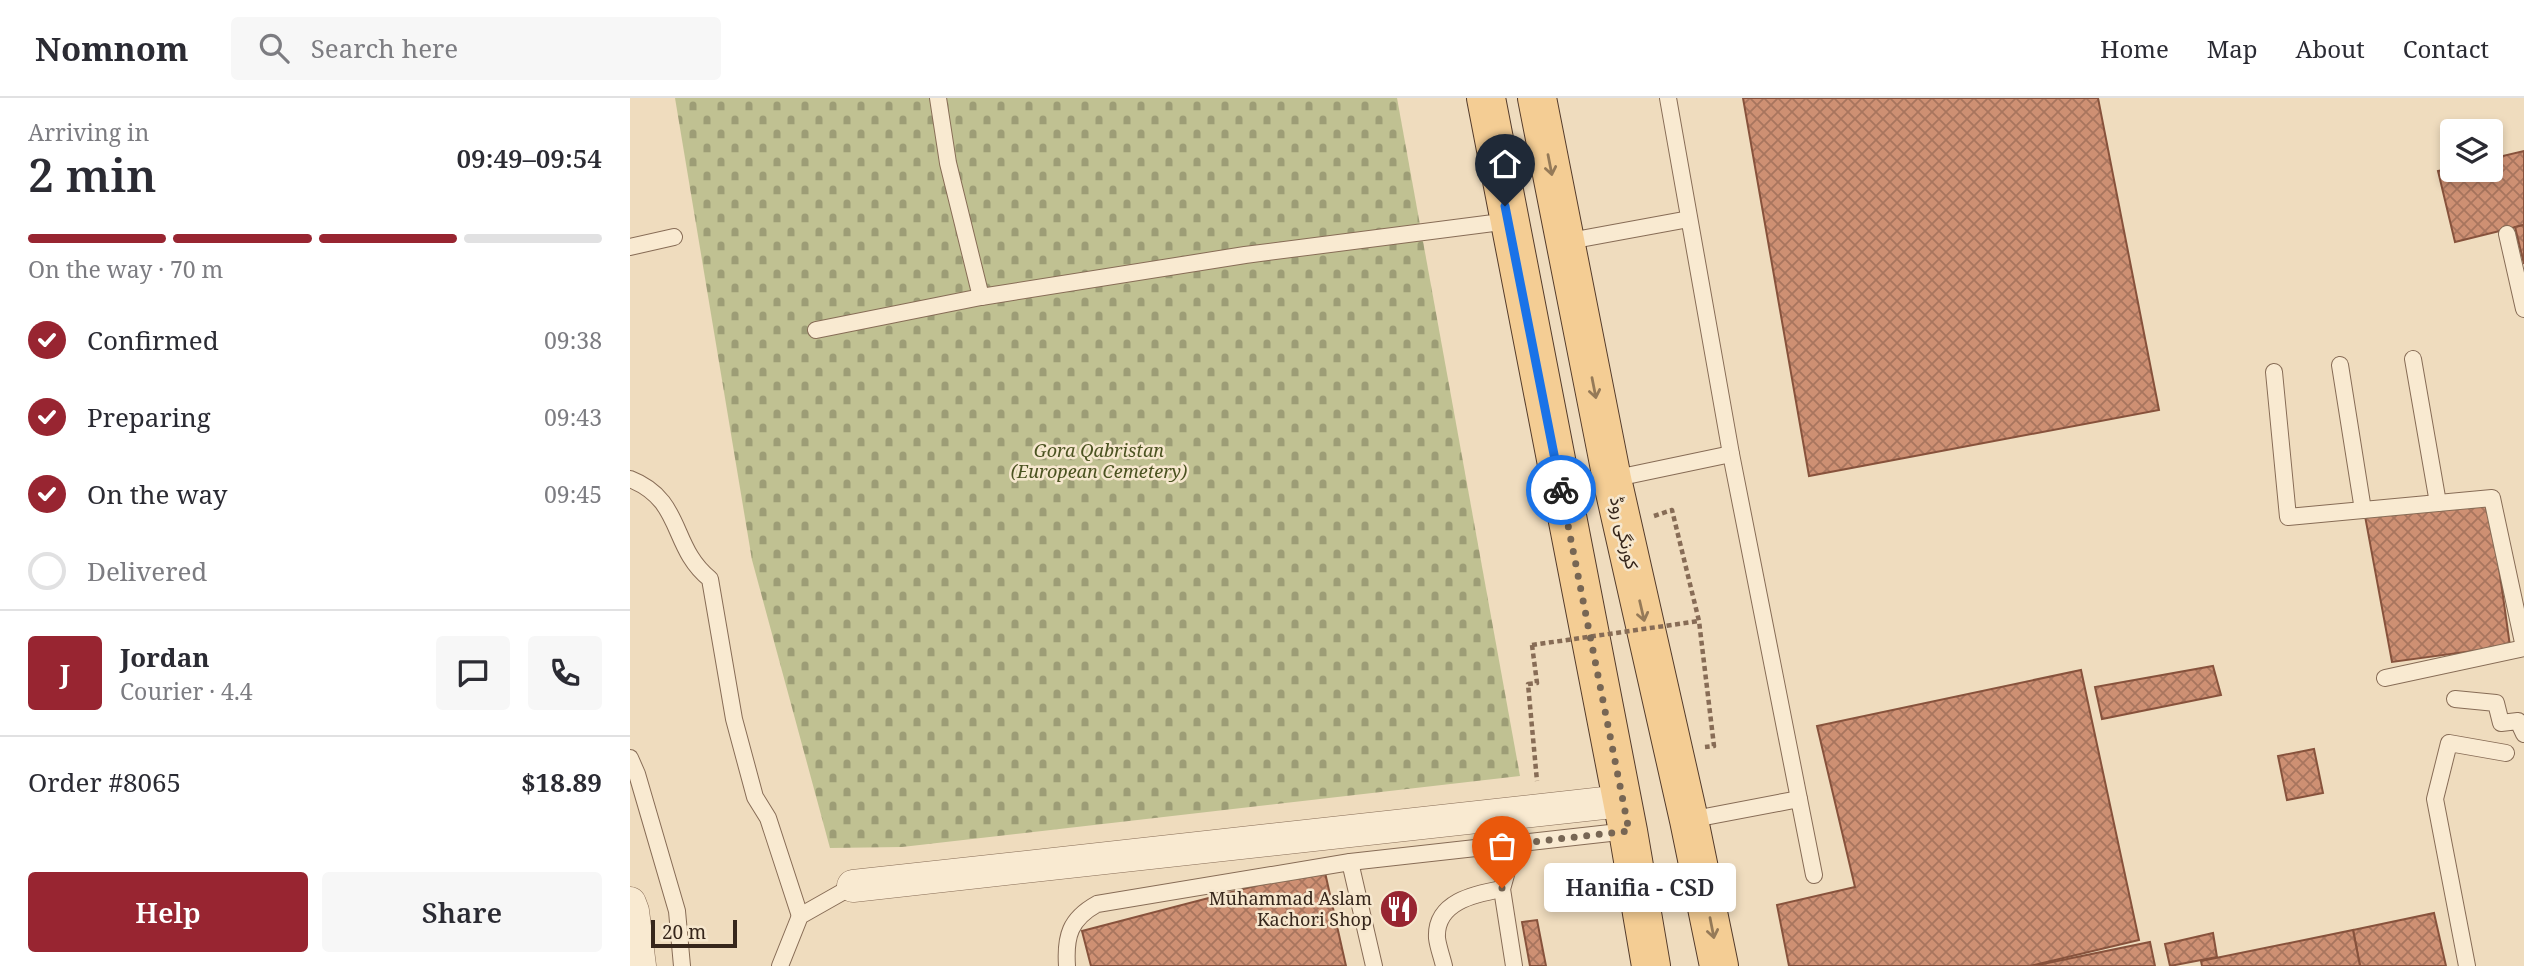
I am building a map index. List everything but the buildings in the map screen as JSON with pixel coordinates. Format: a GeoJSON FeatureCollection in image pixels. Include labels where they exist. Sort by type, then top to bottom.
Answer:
{"type":"FeatureCollection","features":[{"type":"Feature","properties":{"kind":"main road"},"geometry":{"type":"LineString","coordinates":[[1486,98],[1625,816],[1651,966]]}},
{"type":"Feature","properties":{"kind":"main road","name":"کورنگی روڈ"},"geometry":{"type":"LineString","coordinates":[[1537,98],[1612,479],[1720,966]]}},
{"type":"Feature","properties":{"kind":"street"},"geometry":{"type":"LineString","coordinates":[[853,886],[1625,816]]}},
{"type":"Feature","properties":{"kind":"street"},"geometry":{"type":"LineString","coordinates":[[630,903],[640,966]]}},
{"type":"Feature","properties":{"kind":"lane"},"geometry":{"type":"LineString","coordinates":[[938,98],[948,163],[981,297]]}},
{"type":"Feature","properties":{"kind":"lane"},"geometry":{"type":"LineString","coordinates":[[1668,98],[1731,454],[1814,875]]}},
{"type":"Feature","properties":{"kind":"lane"},"geometry":{"type":"LineString","coordinates":[[1564,242],[1689,219]]}},
{"type":"Feature","properties":{"kind":"lane"},"geometry":{"type":"LineString","coordinates":[[816,330],[981,297],[1245,255],[1509,221]]}},
{"type":"Feature","properties":{"kind":"lane"},"geometry":{"type":"LineString","coordinates":[[2507,234],[2524,309]]}},
{"type":"Feature","properties":{"kind":"lane"},"geometry":{"type":"LineString","coordinates":[[630,247],[674,237]]}},
{"type":"Feature","properties":{"kind":"lane"},"geometry":{"type":"LineString","coordinates":[[2413,359],[2438,503]]}},
{"type":"Feature","properties":{"kind":"lane"},"geometry":{"type":"LineString","coordinates":[[2340,365],[2363,510]]}},
{"type":"Feature","properties":{"kind":"lane"},"geometry":{"type":"LineString","coordinates":[[2274,372],[2288,517],[2492,498],[2524,647],[2385,678]]}},
{"type":"Feature","properties":{"kind":"lane"},"geometry":{"type":"LineString","coordinates":[[1612,479],[1731,454]]}},
{"type":"Feature","properties":{"kind":"lane"},"geometry":{"type":"LineString","coordinates":[[630,479],[647,486],[667,507],[695,567],[710,579],[724,672],[737,732],[755,797],[768,818],[800,916]]}},
{"type":"Feature","properties":{"kind":"lane"},"geometry":{"type":"LineString","coordinates":[[2455,699],[2496,703],[2501,723],[2518,721],[2524,734]]}},
{"type":"Feature","properties":{"kind":"lane"},"geometry":{"type":"LineString","coordinates":[[2467,966],[2435,799],[2449,743],[2506,753]]}},
{"type":"Feature","properties":{"kind":"lane"},"geometry":{"type":"LineString","coordinates":[[630,758],[677,911],[682,966]]}},
{"type":"Feature","properties":{"kind":"lane"},"geometry":{"type":"LineString","coordinates":[[1689,820],[1799,799]]}},
{"type":"Feature","properties":{"kind":"lane"},"geometry":{"type":"LineString","coordinates":[[1066,966],[1066,949],[1071,928],[1080,913],[1097,904],[1350,862],[1505,845],[1625,816]]}},
{"type":"Feature","properties":{"kind":"lane"},"geometry":{"type":"LineString","coordinates":[[1505,845],[1507,871],[1502,888],[1514,966]]}},
{"type":"Feature","properties":{"kind":"lane"},"geometry":{"type":"LineString","coordinates":[[1350,862],[1374,966]]}},
{"type":"Feature","properties":{"kind":"lane"},"geometry":{"type":"LineString","coordinates":[[780,966],[800,916],[853,886]]}},
{"type":"Feature","properties":{"kind":"lane"},"geometry":{"type":"LineString","coordinates":[[1444,966],[1437,938],[1439,924],[1445,912],[1472,894],[1502,888]]}},
{"type":"Feature","properties":{"kind":"path"},"geometry":{"type":"LineString","coordinates":[[1672,510],[1699,621],[1714,746]]}},
{"type":"Feature","properties":{"kind":"path"},"geometry":{"type":"LineString","coordinates":[[1537,779],[1528,684],[1537,684],[1532,645],[1699,621]]}},
{"type":"Feature","properties":{"kind":"green space","name":"Gora Qabristan (European Cemetery)"},"geometry":{"type":"Polygon","coordinates":[[[675,98],[1397,98],[1520,776],[902,847],[830,848],[752,560],[675,98]]]}},
{"type":"Feature","properties":{"kind":"way so far"},"geometry":{"type":"LineString","coordinates":[[1502,888],[1507,871],[1505,845],[1629,831],[1561,490]]}},
{"type":"Feature","properties":{"kind":"place","name":"Hanifia - CSD"},"geometry":{"type":"Point","coordinates":[1502,888]}},
{"type":"Feature","properties":{"kind":"place","name":"Muhammad Aslam Kachori Shop"},"geometry":{"type":"Point","coordinates":[1399,909]}},
{"type":"Feature","properties":{"kind":"route"},"geometry":{"type":"LineString","coordinates":[[1505,206],[1561,490]]}}]}
